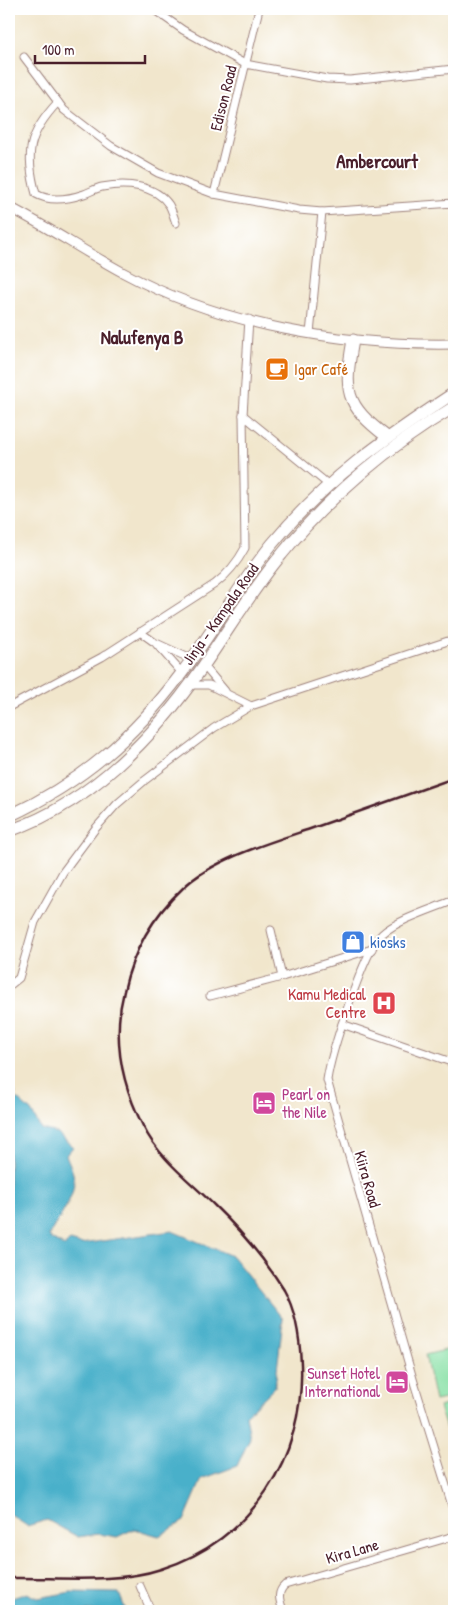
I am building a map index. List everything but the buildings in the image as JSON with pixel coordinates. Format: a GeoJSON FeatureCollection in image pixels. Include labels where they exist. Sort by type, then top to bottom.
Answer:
{"type":"FeatureCollection","features":[{"type":"Feature","properties":{"kind":"highway"},"geometry":{"type":"LineString","coordinates":[[353,340],[347,380],[348,392],[356,408],[387,437]]}},
{"type":"Feature","properties":{"kind":"highway","name":"Jinja - Kampala Road"},"geometry":{"type":"LineString","coordinates":[[9,816],[56,792],[116,748],[137,728],[182,673],[272,544],[356,460],[454,393]]}},
{"type":"Feature","properties":{"kind":"highway","name":"Jinja - Kampala Road"},"geometry":{"type":"LineString","coordinates":[[9,831],[30,823],[85,792],[146,738],[190,685],[282,554],[310,523],[365,471],[397,446],[454,407]]}},
{"type":"Feature","properties":{"kind":"main road"},"geometry":{"type":"LineString","coordinates":[[9,208],[125,274],[196,305],[310,334],[353,340],[454,344]]}},
{"type":"Feature","properties":{"kind":"street"},"geometry":{"type":"LineString","coordinates":[[153,9],[183,30],[245,64],[327,79],[350,80],[454,69]]}},
{"type":"Feature","properties":{"kind":"street","name":"Edison Road"},"geometry":{"type":"LineString","coordinates":[[214,194],[259,9]]}},
{"type":"Feature","properties":{"kind":"street"},"geometry":{"type":"LineString","coordinates":[[24,58],[64,110],[111,146],[158,173],[214,194],[299,210],[322,212],[454,203]]}},
{"type":"Feature","properties":{"kind":"street"},"geometry":{"type":"LineString","coordinates":[[58,102],[36,129],[30,145],[29,161],[36,194],[41,197],[59,199],[84,194],[101,187],[140,186],[157,193],[170,206],[176,223]]}},
{"type":"Feature","properties":{"kind":"street"},"geometry":{"type":"LineString","coordinates":[[310,334],[322,212]]}},
{"type":"Feature","properties":{"kind":"street"},"geometry":{"type":"LineString","coordinates":[[9,707],[73,674],[229,573],[245,548],[243,415],[249,319]]}},
{"type":"Feature","properties":{"kind":"street"},"geometry":{"type":"LineString","coordinates":[[243,415],[329,485]]}},
{"type":"Feature","properties":{"kind":"street"},"geometry":{"type":"LineString","coordinates":[[140,632],[154,642],[191,659]]}},
{"type":"Feature","properties":{"kind":"street"},"geometry":{"type":"LineString","coordinates":[[9,986],[19,978],[35,922],[63,872],[95,829],[117,804],[144,781],[214,728],[251,706],[454,639]]}},
{"type":"Feature","properties":{"kind":"street"},"geometry":{"type":"LineString","coordinates":[[154,642],[182,673]]}},
{"type":"Feature","properties":{"kind":"street"},"geometry":{"type":"LineString","coordinates":[[204,666],[229,696]]}},
{"type":"Feature","properties":{"kind":"street"},"geometry":{"type":"LineString","coordinates":[[190,685],[209,686],[251,706]]}},
{"type":"Feature","properties":{"kind":"street","name":"Kiira Road"},"geometry":{"type":"LineString","coordinates":[[454,900],[391,928],[381,935],[372,948],[342,1024],[328,1069],[327,1080],[413,1379],[454,1512]]}},
{"type":"Feature","properties":{"kind":"street"},"geometry":{"type":"LineString","coordinates":[[271,930],[282,977]]}},
{"type":"Feature","properties":{"kind":"street"},"geometry":{"type":"LineString","coordinates":[[210,996],[282,977],[372,948]]}},
{"type":"Feature","properties":{"kind":"street"},"geometry":{"type":"LineString","coordinates":[[342,1024],[454,1063]]}},
{"type":"Feature","properties":{"kind":"street","name":"Kira Lane"},"geometry":{"type":"LineString","coordinates":[[283,1611],[278,1596],[280,1589],[285,1585],[454,1536]]}},
{"type":"Feature","properties":{"kind":"street"},"geometry":{"type":"LineString","coordinates":[[140,1586],[151,1611]]}},
{"type":"Feature","properties":{"kind":"green space"},"geometry":{"type":"Polygon","coordinates":[[[454,1348],[454,1397],[435,1401],[425,1355],[454,1348]]]}},
{"type":"Feature","properties":{"kind":"green space"},"geometry":{"type":"Polygon","coordinates":[[[454,1402],[454,1449],[453,1450],[439,1407],[454,1402]]]}},
{"type":"Feature","properties":{"kind":"water"},"geometry":{"type":"Polygon","coordinates":[[[9,1084],[15,1092],[15,1097],[31,1111],[41,1129],[57,1133],[73,1147],[66,1155],[72,1169],[74,1185],[66,1208],[49,1235],[51,1239],[64,1246],[70,1241],[81,1244],[172,1231],[232,1256],[283,1319],[275,1387],[246,1415],[250,1438],[237,1466],[202,1479],[184,1521],[159,1536],[134,1529],[117,1537],[99,1534],[78,1537],[47,1520],[27,1526],[9,1514],[9,1084]]]}},
{"type":"Feature","properties":{"kind":"water"},"geometry":{"type":"Polygon","coordinates":[[[71,1592],[119,1593],[126,1611],[9,1611],[9,1599],[27,1593],[38,1598],[71,1592]]]}},
{"type":"Feature","properties":{"kind":"railway"},"geometry":{"type":"LineString","coordinates":[[9,1578],[86,1579],[125,1577],[161,1569],[193,1556],[221,1538],[246,1516],[266,1491],[282,1462],[293,1431],[300,1398],[301,1364],[297,1326],[288,1298],[269,1267],[243,1236],[157,1149],[135,1110],[124,1077],[119,1043],[120,1009],[128,976],[146,935],[162,910],[172,899],[195,878],[210,868],[261,846],[454,778]]}},
{"type":"Feature","properties":{"kind":"place","name":"Igar Café"},"geometry":{"type":"Point","coordinates":[277,369]}},
{"type":"Feature","properties":{"kind":"place","name":"kiosks"},"geometry":{"type":"Point","coordinates":[353,942]}},
{"type":"Feature","properties":{"kind":"place","name":"Kamu Medical Centre"},"geometry":{"type":"Point","coordinates":[384,1003]}},
{"type":"Feature","properties":{"kind":"place","name":"Pearl on the Nile"},"geometry":{"type":"Point","coordinates":[264,1103]}},
{"type":"Feature","properties":{"kind":"place","name":"Sunset Hotel International"},"geometry":{"type":"Point","coordinates":[397,1382]}},
{"type":"Feature","properties":{"kind":"district","name":"Ambercourt"},"geometry":{"type":"Point","coordinates":[377,161]}},
{"type":"Feature","properties":{"kind":"district","name":"Nalufenya B"},"geometry":{"type":"Point","coordinates":[142,337]}}]}
